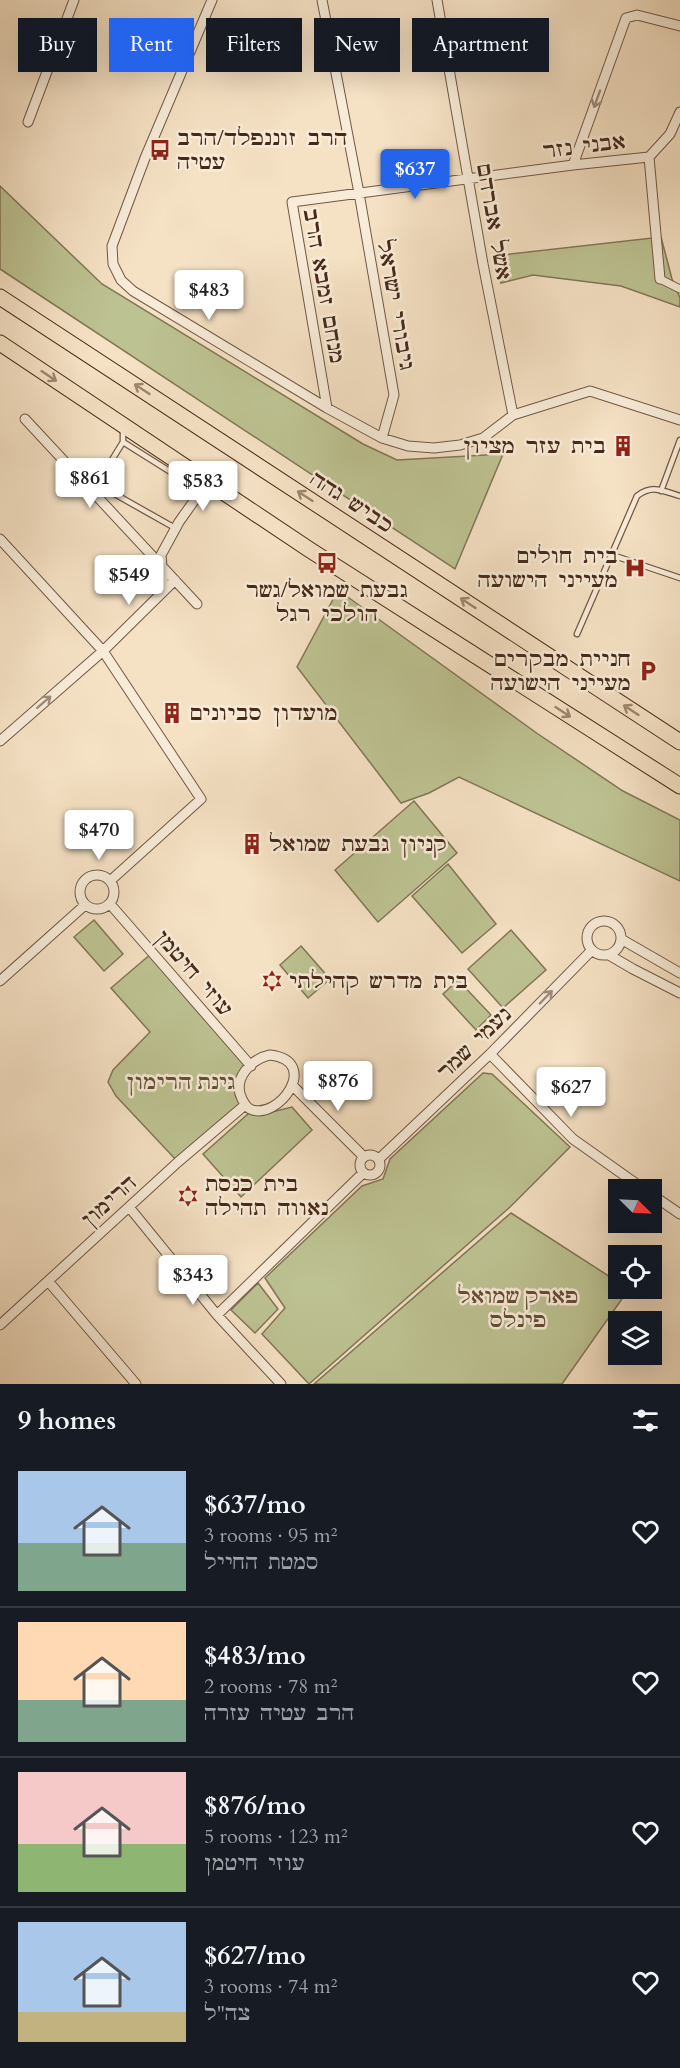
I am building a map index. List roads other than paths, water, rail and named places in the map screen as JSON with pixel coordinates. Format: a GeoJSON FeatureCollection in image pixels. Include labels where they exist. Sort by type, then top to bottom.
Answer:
{"type":"FeatureCollection","features":[{"type":"Feature","properties":{"kind":"highway","name":"כביש גהה"},"geometry":{"type":"LineString","coordinates":[[0,297],[680,742]]}},
{"type":"Feature","properties":{"kind":"highway"},"geometry":{"type":"LineString","coordinates":[[0,343],[329,562],[680,786]]}},
{"type":"Feature","properties":{"kind":"street"},"geometry":{"type":"LineString","coordinates":[[28,122],[74,0]]}},
{"type":"Feature","properties":{"kind":"street"},"geometry":{"type":"LineString","coordinates":[[212,0],[145,158],[112,246],[113,264],[121,280],[133,291],[327,408],[382,438],[408,446],[434,448],[460,445],[483,438],[513,416],[590,391],[680,420]]}},
{"type":"Feature","properties":{"kind":"street","name":"גיבורי ישראל"},"geometry":{"type":"LineString","coordinates":[[322,0],[394,395],[382,438]]}},
{"type":"Feature","properties":{"kind":"street","name":"אשל אברהם"},"geometry":{"type":"LineString","coordinates":[[437,0],[468,180],[513,416]]}},
{"type":"Feature","properties":{"kind":"street"},"geometry":{"type":"LineString","coordinates":[[573,165],[626,18],[637,15],[680,26]]}},
{"type":"Feature","properties":{"kind":"street","name":"אבני נזר"},"geometry":{"type":"LineString","coordinates":[[359,193],[649,157],[670,134],[680,112]]}},
{"type":"Feature","properties":{"kind":"street"},"geometry":{"type":"LineString","coordinates":[[649,157],[660,279],[680,289]]}},
{"type":"Feature","properties":{"kind":"street","name":"מנחם זמבא הרב"},"geometry":{"type":"LineString","coordinates":[[327,408],[292,202],[359,193]]}},
{"type":"Feature","properties":{"kind":"street"},"geometry":{"type":"LineString","coordinates":[[25,419],[197,604]]}},
{"type":"Feature","properties":{"kind":"street"},"geometry":{"type":"LineString","coordinates":[[164,591],[161,555],[175,529],[201,491],[230,496]]}},
{"type":"Feature","properties":{"kind":"street"},"geometry":{"type":"LineString","coordinates":[[0,539],[103,651],[201,799],[110,880]]}},
{"type":"Feature","properties":{"kind":"street"},"geometry":{"type":"LineString","coordinates":[[0,741],[103,651],[175,580]]}},
{"type":"Feature","properties":{"kind":"street"},"geometry":{"type":"LineString","coordinates":[[96,874],[110,880],[114,890],[110,904],[102,909],[85,905],[80,894],[83,881],[96,874]]}},
{"type":"Feature","properties":{"kind":"street","name":"עוזי חיטמן"},"geometry":{"type":"LineString","coordinates":[[110,904],[251,1066]]}},
{"type":"Feature","properties":{"kind":"street"},"geometry":{"type":"LineString","coordinates":[[0,981],[85,905]]}},
{"type":"Feature","properties":{"kind":"street"},"geometry":{"type":"LineString","coordinates":[[609,955],[617,950],[622,942],[620,930],[613,922],[598,921],[588,932],[587,939],[592,950],[609,955],[680,993]]}},
{"type":"Feature","properties":{"kind":"street"},"geometry":{"type":"LineString","coordinates":[[621,939],[680,973]]}},
{"type":"Feature","properties":{"kind":"street","name":"נעמי שמר"},"geometry":{"type":"LineString","coordinates":[[379,1159],[490,1054],[592,950]]}},
{"type":"Feature","properties":{"kind":"street"},"geometry":{"type":"LineString","coordinates":[[490,1054],[573,1138],[630,1179]]}},
{"type":"Feature","properties":{"kind":"street"},"geometry":{"type":"LineString","coordinates":[[270,1055],[284,1059],[293,1071],[293,1086],[285,1097],[265,1109],[255,1110],[245,1106],[238,1087],[242,1074],[256,1060],[270,1055]]}},
{"type":"Feature","properties":{"kind":"street"},"geometry":{"type":"LineString","coordinates":[[293,1086],[364,1157]]}},
{"type":"Feature","properties":{"kind":"street","name":"הרימון"},"geometry":{"type":"LineString","coordinates":[[0,1325],[129,1207],[245,1106]]}},
{"type":"Feature","properties":{"kind":"street"},"geometry":{"type":"LineString","coordinates":[[370,1155],[379,1159],[380,1168],[376,1174],[370,1176],[363,1173],[360,1167],[364,1157],[370,1155]]}},
{"type":"Feature","properties":{"kind":"street"},"geometry":{"type":"LineString","coordinates":[[217,1314],[363,1173]]}},
{"type":"Feature","properties":{"kind":"street"},"geometry":{"type":"LineString","coordinates":[[662,1202],[680,1214]]}},
{"type":"Feature","properties":{"kind":"street"},"geometry":{"type":"LineString","coordinates":[[129,1207],[217,1314],[281,1384]]}},
{"type":"Feature","properties":{"kind":"street"},"geometry":{"type":"LineString","coordinates":[[48,1281],[136,1384]]}},
{"type":"Feature","properties":{"kind":"lane"},"geometry":{"type":"LineString","coordinates":[[123,426],[123,442],[98,484],[175,529]]}},
{"type":"Feature","properties":{"kind":"lane"},"geometry":{"type":"LineString","coordinates":[[661,491],[680,440]]}},
{"type":"Feature","properties":{"kind":"lane"},"geometry":{"type":"LineString","coordinates":[[123,442],[201,491]]}},
{"type":"Feature","properties":{"kind":"lane"},"geometry":{"type":"LineString","coordinates":[[577,634],[637,496],[645,490],[680,496]]}},
{"type":"Feature","properties":{"kind":"lane"},"geometry":{"type":"LineString","coordinates":[[612,555],[680,578]]}},
{"type":"Feature","properties":{"kind":"place","name":"הרב זוננפלד/הרב עטיה"},"geometry":{"type":"Point","coordinates":[160,150]}},
{"type":"Feature","properties":{"kind":"place","name":"בית עזר מציון"},"geometry":{"type":"Point","coordinates":[623,446]}},
{"type":"Feature","properties":{"kind":"place","name":"גבעת שמואל/גשר הולכי רגל"},"geometry":{"type":"Point","coordinates":[327,563]}},
{"type":"Feature","properties":{"kind":"place","name":"בית חולים מעייני הישועה"},"geometry":{"type":"Point","coordinates":[635,568]}},
{"type":"Feature","properties":{"kind":"place","name":"חניית מבקרים מעייני הישועה"},"geometry":{"type":"Point","coordinates":[648,671]}},
{"type":"Feature","properties":{"kind":"place","name":"מועדון סביונים"},"geometry":{"type":"Point","coordinates":[172,713]}},
{"type":"Feature","properties":{"kind":"place","name":"קניון גבעת שמואל"},"geometry":{"type":"Point","coordinates":[252,844]}},
{"type":"Feature","properties":{"kind":"place","name":"בית מדרש קהילתי"},"geometry":{"type":"Point","coordinates":[272,981]}},
{"type":"Feature","properties":{"kind":"place","name":"בית כנסת נאווה תהילה"},"geometry":{"type":"Point","coordinates":[188,1196]}},
{"type":"Feature","properties":{"kind":"park label","name":"גינת הרימון"},"geometry":{"type":"Point","coordinates":[181,1082]}},
{"type":"Feature","properties":{"kind":"park label","name":"פארק שמואל פינלס"},"geometry":{"type":"Point","coordinates":[518,1308]}}]}
